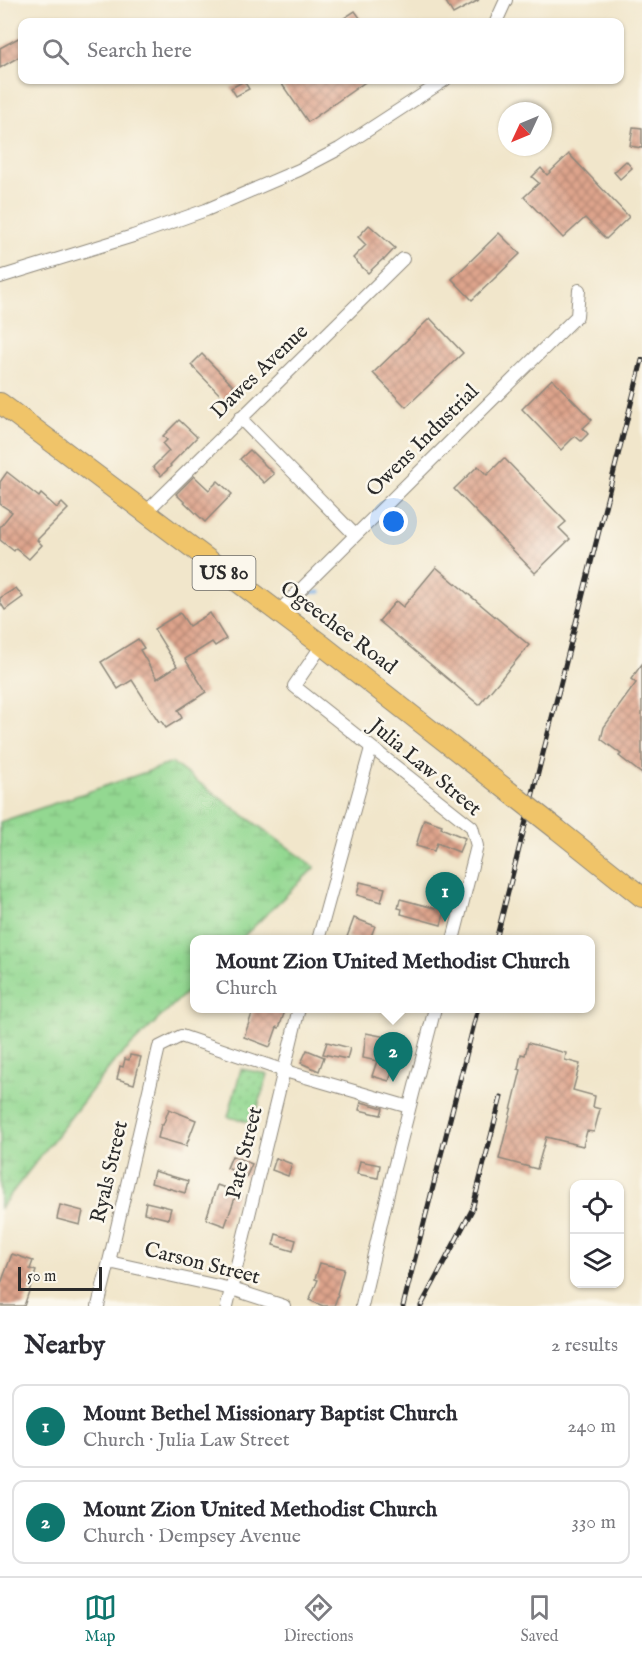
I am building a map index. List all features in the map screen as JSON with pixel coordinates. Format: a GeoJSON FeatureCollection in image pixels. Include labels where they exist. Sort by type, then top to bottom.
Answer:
{"type":"FeatureCollection","features":[{"type":"Feature","properties":{"kind":"main road","name":"Ogeechee Road"},"geometry":{"type":"LineString","coordinates":[[0,403],[322,645],[642,897]]}},
{"type":"Feature","properties":{"kind":"street"},"geometry":{"type":"LineString","coordinates":[[498,18],[506,0]]}},
{"type":"Feature","properties":{"kind":"street"},"geometry":{"type":"LineString","coordinates":[[0,277],[134,237],[206,210],[299,170],[339,149],[439,84]]}},
{"type":"Feature","properties":{"kind":"street","name":"Dawes Avenue"},"geometry":{"type":"LineString","coordinates":[[145,513],[403,259]]}},
{"type":"Feature","properties":{"kind":"street","name":"Owens Industrial"},"geometry":{"type":"LineString","coordinates":[[278,613],[577,316],[579,290]]}},
{"type":"Feature","properties":{"kind":"street"},"geometry":{"type":"LineString","coordinates":[[240,418],[355,535]]}},
{"type":"Feature","properties":{"kind":"street","name":"Julia Law Street"},"geometry":{"type":"LineString","coordinates":[[322,645],[294,686],[472,828],[477,846],[454,935]]}},
{"type":"Feature","properties":{"kind":"street"},"geometry":{"type":"LineString","coordinates":[[319,935],[371,748]]}},
{"type":"Feature","properties":{"kind":"street","name":"Pate Street"},"geometry":{"type":"LineString","coordinates":[[227,1306],[298,1013]]}},
{"type":"Feature","properties":{"kind":"street"},"geometry":{"type":"LineString","coordinates":[[362,1306],[434,1013]]}},
{"type":"Feature","properties":{"kind":"street","name":"Ryals Street"},"geometry":{"type":"LineString","coordinates":[[98,1306],[159,1047],[181,1036],[285,1071]]}},
{"type":"Feature","properties":{"kind":"street"},"geometry":{"type":"LineString","coordinates":[[285,1071],[409,1107]]}},
{"type":"Feature","properties":{"kind":"street","name":"Carson Street"},"geometry":{"type":"LineString","coordinates":[[109,1262],[232,1289],[284,1306]]}},
{"type":"Feature","properties":{"kind":"green space"},"geometry":{"type":"Polygon","coordinates":[[[172,763],[315,867],[245,935],[190,935],[190,989],[113,1063],[0,1208],[0,822],[172,763]]]}},
{"type":"Feature","properties":{"kind":"green space"},"geometry":{"type":"Polygon","coordinates":[[[241,1069],[268,1074],[253,1123],[228,1117],[241,1069]]]}},
{"type":"Feature","properties":{"kind":"building"},"geometry":{"type":"Polygon","coordinates":[[[445,0],[479,0],[453,14],[445,0]]]}},
{"type":"Feature","properties":{"kind":"building"},"geometry":{"type":"Polygon","coordinates":[[[355,11],[360,18],[344,18],[355,11]]]}},
{"type":"Feature","properties":{"kind":"building"},"geometry":{"type":"Polygon","coordinates":[[[18,38],[18,57],[0,68],[0,48],[18,38]]]}},
{"type":"Feature","properties":{"kind":"building"},"geometry":{"type":"Polygon","coordinates":[[[238,84],[246,84],[249,89],[236,96],[231,88],[238,84]]]}},
{"type":"Feature","properties":{"kind":"building"},"geometry":{"type":"Polygon","coordinates":[[[282,84],[362,84],[308,122],[282,84]]]}},
{"type":"Feature","properties":{"kind":"building"},"geometry":{"type":"Polygon","coordinates":[[[633,127],[642,128],[642,148],[630,146],[633,127]]]}},
{"type":"Feature","properties":{"kind":"building"},"geometry":{"type":"Polygon","coordinates":[[[569,154],[629,217],[606,239],[585,218],[563,238],[524,197],[539,183],[532,177],[541,168],[547,175],[569,154]]]}},
{"type":"Feature","properties":{"kind":"building"},"geometry":{"type":"Polygon","coordinates":[[[626,161],[632,168],[620,179],[614,172],[626,161]]]}},
{"type":"Feature","properties":{"kind":"building"},"geometry":{"type":"Polygon","coordinates":[[[369,225],[395,248],[368,273],[353,258],[366,245],[358,237],[369,225]]]}},
{"type":"Feature","properties":{"kind":"building"},"geometry":{"type":"Polygon","coordinates":[[[499,233],[520,254],[472,300],[452,279],[499,233]]]}},
{"type":"Feature","properties":{"kind":"building"},"geometry":{"type":"Polygon","coordinates":[[[430,318],[463,353],[406,407],[373,373],[430,318]]]}},
{"type":"Feature","properties":{"kind":"building"},"geometry":{"type":"Polygon","coordinates":[[[202,354],[241,394],[230,405],[191,365],[202,354]]]}},
{"type":"Feature","properties":{"kind":"building"},"geometry":{"type":"Polygon","coordinates":[[[552,379],[592,420],[583,428],[588,434],[581,441],[575,436],[561,450],[522,409],[552,379]]]}},
{"type":"Feature","properties":{"kind":"building"},"geometry":{"type":"Polygon","coordinates":[[[179,420],[197,437],[161,476],[153,467],[169,451],[163,444],[167,440],[163,436],[179,420]]]}},
{"type":"Feature","properties":{"kind":"building"},"geometry":{"type":"Polygon","coordinates":[[[250,450],[274,474],[264,483],[240,459],[250,450]]]}},
{"type":"Feature","properties":{"kind":"building"},"geometry":{"type":"Polygon","coordinates":[[[504,458],[566,522],[559,528],[570,539],[535,573],[454,489],[478,466],[487,475],[504,458]]]}},
{"type":"Feature","properties":{"kind":"building"},"geometry":{"type":"Polygon","coordinates":[[[7,472],[39,497],[41,494],[57,508],[62,503],[68,509],[37,540],[42,545],[29,559],[16,548],[14,551],[0,540],[0,527],[12,512],[0,504],[0,482],[7,472]]]}},
{"type":"Feature","properties":{"kind":"building"},"geometry":{"type":"Polygon","coordinates":[[[194,476],[209,490],[218,481],[232,494],[205,522],[176,494],[194,476]]]}},
{"type":"Feature","properties":{"kind":"building"},"geometry":{"type":"Polygon","coordinates":[[[436,567],[529,645],[479,705],[379,621],[396,601],[403,607],[436,567]]]}},
{"type":"Feature","properties":{"kind":"building"},"geometry":{"type":"Polygon","coordinates":[[[16,588],[23,597],[5,610],[0,598],[16,588]]]}},
{"type":"Feature","properties":{"kind":"building"},"geometry":{"type":"Polygon","coordinates":[[[180,613],[189,626],[210,613],[226,639],[215,646],[212,642],[185,659],[206,692],[178,710],[182,718],[166,728],[161,721],[159,722],[132,680],[118,689],[101,662],[138,639],[144,648],[140,650],[157,679],[177,666],[154,629],[180,613]]]}},
{"type":"Feature","properties":{"kind":"building"},"geometry":{"type":"Polygon","coordinates":[[[642,664],[642,774],[601,739],[604,727],[636,683],[631,679],[642,664]]]}},
{"type":"Feature","properties":{"kind":"building"},"geometry":{"type":"Polygon","coordinates":[[[424,819],[442,825],[441,828],[465,838],[459,852],[437,843],[434,851],[416,846],[424,819]]]}},
{"type":"Feature","properties":{"kind":"building"},"geometry":{"type":"Polygon","coordinates":[[[360,882],[385,888],[381,902],[357,895],[360,882]]]}},
{"type":"Feature","properties":{"kind":"building"},"geometry":{"type":"Polygon","coordinates":[[[400,899],[445,911],[441,925],[401,914],[402,909],[398,908],[400,899]]]}},
{"type":"Feature","properties":{"kind":"building"},"geometry":{"type":"Polygon","coordinates":[[[354,918],[375,926],[372,935],[348,935],[354,918]]]}},
{"type":"Feature","properties":{"kind":"building"},"geometry":{"type":"Polygon","coordinates":[[[252,1013],[284,1013],[270,1047],[244,1037],[252,1013]]]}},
{"type":"Feature","properties":{"kind":"building"},"geometry":{"type":"Polygon","coordinates":[[[366,1033],[411,1045],[406,1060],[397,1057],[389,1081],[372,1076],[377,1061],[363,1058],[366,1033]]]}},
{"type":"Feature","properties":{"kind":"building"},"geometry":{"type":"Polygon","coordinates":[[[327,1042],[350,1048],[347,1059],[323,1054],[327,1042]]]}},
{"type":"Feature","properties":{"kind":"building"},"geometry":{"type":"Polygon","coordinates":[[[528,1043],[566,1053],[565,1060],[580,1064],[573,1090],[595,1096],[593,1107],[600,1109],[594,1132],[587,1131],[583,1146],[546,1137],[537,1169],[499,1159],[521,1070],[518,1069],[521,1054],[525,1055],[528,1043]]]}},
{"type":"Feature","properties":{"kind":"building"},"geometry":{"type":"Polygon","coordinates":[[[307,1050],[324,1057],[319,1071],[301,1063],[307,1050]]]}},
{"type":"Feature","properties":{"kind":"building"},"geometry":{"type":"Polygon","coordinates":[[[130,1055],[141,1057],[134,1084],[117,1079],[120,1066],[123,1067],[125,1059],[129,1060],[130,1055]]]}},
{"type":"Feature","properties":{"kind":"building"},"geometry":{"type":"Polygon","coordinates":[[[361,1102],[383,1108],[381,1115],[359,1110],[361,1102]]]}},
{"type":"Feature","properties":{"kind":"building"},"geometry":{"type":"Polygon","coordinates":[[[169,1109],[196,1120],[186,1146],[158,1138],[161,1125],[169,1109]]]}},
{"type":"Feature","properties":{"kind":"building"},"geometry":{"type":"Polygon","coordinates":[[[232,1156],[252,1164],[246,1177],[227,1168],[232,1156]]]}},
{"type":"Feature","properties":{"kind":"building"},"geometry":{"type":"Polygon","coordinates":[[[276,1158],[292,1164],[288,1176],[272,1170],[276,1158]]]}},
{"type":"Feature","properties":{"kind":"building"},"geometry":{"type":"Polygon","coordinates":[[[360,1161],[380,1165],[378,1178],[357,1174],[360,1161]]]}},
{"type":"Feature","properties":{"kind":"building"},"geometry":{"type":"Polygon","coordinates":[[[154,1171],[188,1181],[185,1193],[151,1183],[154,1171]]]}},
{"type":"Feature","properties":{"kind":"building"},"geometry":{"type":"Polygon","coordinates":[[[217,1185],[237,1192],[225,1226],[206,1219],[217,1185]]]}},
{"type":"Feature","properties":{"kind":"building"},"geometry":{"type":"Polygon","coordinates":[[[146,1202],[171,1208],[168,1219],[144,1213],[146,1202]]]}},
{"type":"Feature","properties":{"kind":"building"},"geometry":{"type":"Polygon","coordinates":[[[60,1205],[83,1211],[80,1225],[57,1219],[60,1205]]]}},
{"type":"Feature","properties":{"kind":"building"},"geometry":{"type":"Polygon","coordinates":[[[276,1234],[296,1240],[293,1251],[273,1245],[276,1234]]]}},
{"type":"Feature","properties":{"kind":"building"},"geometry":{"type":"Polygon","coordinates":[[[12,1254],[33,1261],[30,1269],[36,1271],[24,1306],[0,1306],[0,1286],[12,1254]]]}},
{"type":"Feature","properties":{"kind":"building"},"geometry":{"type":"Polygon","coordinates":[[[320,1263],[344,1269],[334,1306],[323,1306],[309,1300],[318,1280],[315,1279],[320,1263]]]}},
{"type":"Feature","properties":{"kind":"waterway"},"geometry":{"type":"LineString","coordinates":[[305,593],[320,592]]}},
{"type":"Feature","properties":{"kind":"railway"},"geometry":{"type":"LineString","coordinates":[[497,935],[642,360]]}},
{"type":"Feature","properties":{"kind":"railway"},"geometry":{"type":"LineString","coordinates":[[403,1306],[477,1013]]}},
{"type":"Feature","properties":{"kind":"railway"},"geometry":{"type":"LineString","coordinates":[[421,1306],[472,1210],[501,1097]]}},
{"type":"Feature","properties":{"kind":"place","name":"Mount Bethel Missionary Baptist Church"},"geometry":{"type":"Point","coordinates":[445,922]}},
{"type":"Feature","properties":{"kind":"place","name":"Mount Zion United Methodist Church"},"geometry":{"type":"Point","coordinates":[393,1082]}}]}
